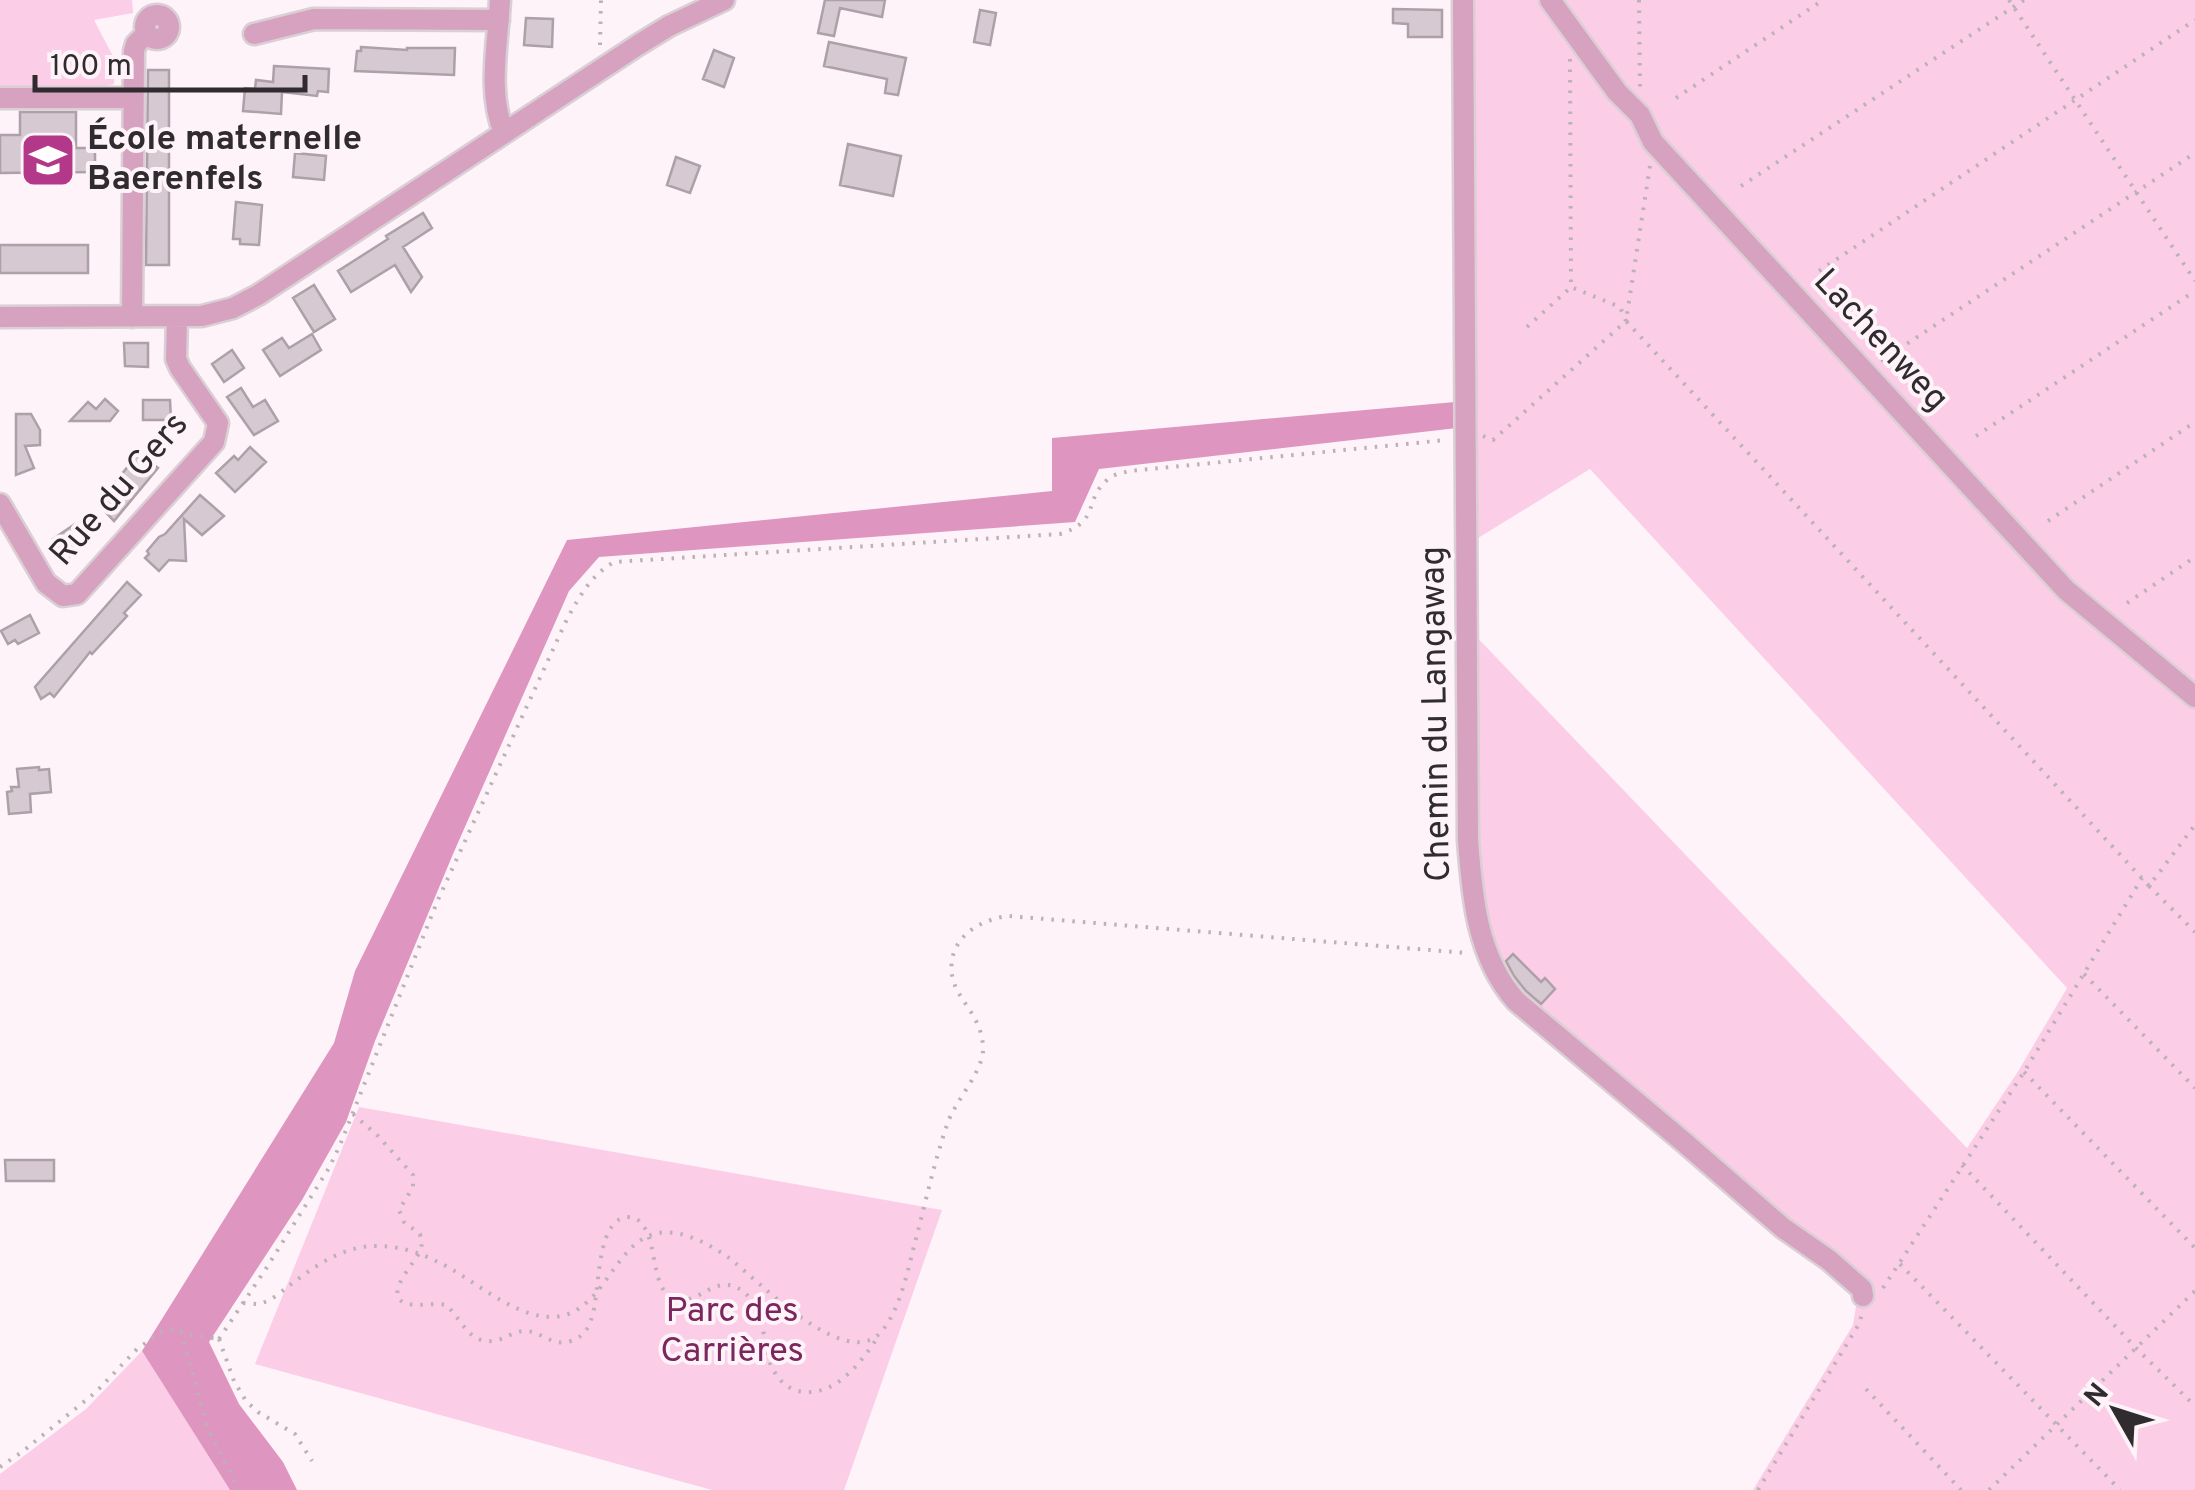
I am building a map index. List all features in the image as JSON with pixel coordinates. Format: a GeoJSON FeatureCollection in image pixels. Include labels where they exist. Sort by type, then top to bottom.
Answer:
{"type":"FeatureCollection","features":[{"type":"Feature","properties":{"kind":"street"},"geometry":{"type":"LineString","coordinates":[[0,318],[177,317],[216,313],[258,295],[604,67],[670,26],[724,0]]}},
{"type":"Feature","properties":{"kind":"street","name":"Chemin du Langawag"},"geometry":{"type":"LineString","coordinates":[[1463,0],[1468,840],[1471,883],[1487,955],[1516,1001],[1783,1228],[1829,1260],[1862,1289],[1869,1302]]}},
{"type":"Feature","properties":{"kind":"street","name":"Lachenweg"},"geometry":{"type":"LineString","coordinates":[[1550,0],[1617,92],[1640,115],[1654,142],[1864,372],[2066,590],[2195,698]]}},
{"type":"Feature","properties":{"kind":"street"},"geometry":{"type":"LineString","coordinates":[[132,317],[134,51],[147,33],[148,19],[162,8]]}},
{"type":"Feature","properties":{"kind":"street"},"geometry":{"type":"LineString","coordinates":[[254,34],[314,19],[500,10],[494,94],[504,132]]}},
{"type":"Feature","properties":{"kind":"street"},"geometry":{"type":"LineString","coordinates":[[0,98],[132,98]]}},
{"type":"Feature","properties":{"kind":"street","name":"Rue du Gers"},"geometry":{"type":"LineString","coordinates":[[0,504],[46,583],[63,596],[77,594],[214,442],[218,423],[176,358],[177,317]]}},
{"type":"Feature","properties":{"kind":"path"},"geometry":{"type":"LineString","coordinates":[[601,0],[604,67]]}},
{"type":"Feature","properties":{"kind":"path"},"geometry":{"type":"LineString","coordinates":[[1639,0],[1640,115]]}},
{"type":"Feature","properties":{"kind":"path"},"geometry":{"type":"LineString","coordinates":[[1676,98],[1823,0]]}},
{"type":"Feature","properties":{"kind":"path"},"geometry":{"type":"LineString","coordinates":[[2009,0],[2195,281]]}},
{"type":"Feature","properties":{"kind":"path"},"geometry":{"type":"LineString","coordinates":[[1741,186],[2024,0]]}},
{"type":"Feature","properties":{"kind":"path"},"geometry":{"type":"LineString","coordinates":[[1819,271],[2195,20]]}},
{"type":"Feature","properties":{"kind":"path"},"geometry":{"type":"LineString","coordinates":[[1527,328],[1571,287],[1570,60],[1581,42]]}},
{"type":"Feature","properties":{"kind":"path"},"geometry":{"type":"LineString","coordinates":[[219,1339],[328,1168],[437,902],[567,619],[588,582],[600,570],[614,562],[1060,534],[1085,522],[1102,484],[1130,471],[1466,432],[1494,440],[1626,321],[1654,142]]}},
{"type":"Feature","properties":{"kind":"path"},"geometry":{"type":"LineString","coordinates":[[1864,372],[2195,153]]}},
{"type":"Feature","properties":{"kind":"path"},"geometry":{"type":"LineString","coordinates":[[1571,287],[1620,308],[1626,321],[2148,886],[2195,932]]}},
{"type":"Feature","properties":{"kind":"path"},"geometry":{"type":"LineString","coordinates":[[1976,436],[2195,291]]}},
{"type":"Feature","properties":{"kind":"path"},"geometry":{"type":"LineString","coordinates":[[2048,521],[2195,422]]}},
{"type":"Feature","properties":{"kind":"path"},"geometry":{"type":"LineString","coordinates":[[2127,602],[2195,557]]}},
{"type":"Feature","properties":{"kind":"path"},"geometry":{"type":"LineString","coordinates":[[2148,886],[2195,826]]}},
{"type":"Feature","properties":{"kind":"path"},"geometry":{"type":"LineString","coordinates":[[1758,1490],[1860,1324],[1869,1302],[1899,1264],[2024,1072],[2142,878]]}},
{"type":"Feature","properties":{"kind":"path"},"geometry":{"type":"LineString","coordinates":[[353,1114],[413,1175],[413,1187],[399,1210],[404,1222],[421,1237],[419,1253],[398,1286],[400,1300],[446,1305],[468,1333],[486,1342],[524,1331],[555,1343],[578,1338],[591,1322],[608,1234],[626,1217],[636,1219],[648,1236],[664,1290],[674,1298],[687,1299],[714,1285],[730,1285],[750,1298],[761,1319],[775,1374],[788,1387],[799,1391],[823,1390],[857,1365],[893,1311],[904,1284],[948,1122],[983,1053],[978,1021],[952,974],[955,951],[978,924],[1008,916],[1487,955]]}},
{"type":"Feature","properties":{"kind":"path"},"geometry":{"type":"LineString","coordinates":[[2084,974],[2195,1088]]}},
{"type":"Feature","properties":{"kind":"path"},"geometry":{"type":"LineString","coordinates":[[2024,1072],[2195,1248]]}},
{"type":"Feature","properties":{"kind":"path"},"geometry":{"type":"LineString","coordinates":[[1962,1165],[2194,1406]]}},
{"type":"Feature","properties":{"kind":"path"},"geometry":{"type":"LineString","coordinates":[[243,1302],[258,1304],[273,1298],[316,1265],[374,1245],[419,1253],[532,1314],[570,1314],[586,1304],[629,1250],[661,1232],[702,1242],[728,1257],[793,1310],[841,1342],[858,1344],[879,1335]]}},
{"type":"Feature","properties":{"kind":"path"},"geometry":{"type":"LineString","coordinates":[[1899,1264],[2120,1490]]}},
{"type":"Feature","properties":{"kind":"path"},"geometry":{"type":"LineString","coordinates":[[1989,1490],[2195,1291]]}},
{"type":"Feature","properties":{"kind":"path"},"geometry":{"type":"LineString","coordinates":[[0,1467],[96,1392],[138,1349],[163,1332],[175,1329],[219,1339]]}},
{"type":"Feature","properties":{"kind":"path"},"geometry":{"type":"LineString","coordinates":[[181,1332],[208,1429],[240,1490]]}},
{"type":"Feature","properties":{"kind":"path"},"geometry":{"type":"LineString","coordinates":[[219,1339],[234,1381],[246,1401],[295,1434],[312,1461]]}},
{"type":"Feature","properties":{"kind":"path"},"geometry":{"type":"LineString","coordinates":[[1866,1389],[1961,1490]]}},
{"type":"Feature","properties":{"kind":"green space"},"geometry":{"type":"Polygon","coordinates":[[[0,0],[132,0],[133,13],[94,20],[116,62],[114,84],[92,89],[0,94],[0,0]]]}},
{"type":"Feature","properties":{"kind":"green space"},"geometry":{"type":"Polygon","coordinates":[[[1463,0],[2195,0],[2195,1490],[1753,1490],[1853,1325],[1859,1287],[1507,1005],[1471,939],[1457,819],[1467,627],[1967,1148],[2067,988],[1590,469],[1470,543],[1463,0]]]}},
{"type":"Feature","properties":{"kind":"green space","name":"Parc des Carrières"},"geometry":{"type":"Polygon","coordinates":[[[359,1107],[942,1210],[844,1490],[712,1490],[255,1364],[359,1107]]]}},
{"type":"Feature","properties":{"kind":"green space"},"geometry":{"type":"Polygon","coordinates":[[[142,1351],[230,1490],[0,1490],[0,1474],[86,1409],[142,1351]]]}},
{"type":"Feature","properties":{"kind":"shaded area"},"geometry":{"type":"Polygon","coordinates":[[[1455,402],[1457,428],[1099,469],[1075,522],[599,557],[569,591],[453,854],[375,1041],[346,1122],[302,1200],[209,1342],[239,1404],[283,1462],[297,1490],[230,1490],[142,1351],[334,1043],[355,971],[567,540],[1052,491],[1052,438],[1455,402]]]}},
{"type":"Feature","properties":{"kind":"building"},"geometry":{"type":"Polygon","coordinates":[[[825,0],[885,0],[882,17],[840,8],[834,36],[818,33],[825,0]]]}},
{"type":"Feature","properties":{"kind":"building"},"geometry":{"type":"Polygon","coordinates":[[[1393,9],[1442,10],[1442,37],[1408,37],[1408,24],[1393,23],[1393,9]]]}},
{"type":"Feature","properties":{"kind":"building"},"geometry":{"type":"Polygon","coordinates":[[[980,10],[996,13],[990,45],[974,42],[980,10]]]}},
{"type":"Feature","properties":{"kind":"building"},"geometry":{"type":"Polygon","coordinates":[[[526,18],[553,19],[552,47],[524,45],[526,18]]]}},
{"type":"Feature","properties":{"kind":"building"},"geometry":{"type":"Polygon","coordinates":[[[829,42],[906,58],[898,95],[885,93],[887,79],[824,66],[829,42]]]}},
{"type":"Feature","properties":{"kind":"building"},"geometry":{"type":"Polygon","coordinates":[[[361,47],[455,48],[454,75],[355,71],[361,47]]]}},
{"type":"Feature","properties":{"kind":"building"},"geometry":{"type":"Polygon","coordinates":[[[714,50],[734,58],[724,87],[703,79],[714,50]]]}},
{"type":"Feature","properties":{"kind":"building"},"geometry":{"type":"Polygon","coordinates":[[[274,66],[329,69],[328,92],[318,91],[317,96],[282,92],[281,114],[243,111],[245,88],[255,89],[256,80],[273,82],[274,66]]]}},
{"type":"Feature","properties":{"kind":"building"},"geometry":{"type":"Polygon","coordinates":[[[148,70],[169,70],[169,265],[146,265],[148,70]]]}},
{"type":"Feature","properties":{"kind":"building","name":"École maternelle Baerenfels"},"geometry":{"type":"Polygon","coordinates":[[[20,112],[76,112],[76,148],[95,148],[95,172],[0,173],[0,135],[20,135],[20,112]]]}},
{"type":"Feature","properties":{"kind":"building"},"geometry":{"type":"Polygon","coordinates":[[[848,144],[901,156],[893,196],[840,185],[848,144]]]}},
{"type":"Feature","properties":{"kind":"building"},"geometry":{"type":"Polygon","coordinates":[[[295,153],[326,156],[324,180],[293,177],[295,153]]]}},
{"type":"Feature","properties":{"kind":"building"},"geometry":{"type":"Polygon","coordinates":[[[676,157],[700,166],[690,193],[667,185],[676,157]]]}},
{"type":"Feature","properties":{"kind":"building"},"geometry":{"type":"Polygon","coordinates":[[[236,202],[262,205],[259,245],[240,244],[240,239],[233,239],[236,202]]]}},
{"type":"Feature","properties":{"kind":"building"},"geometry":{"type":"Polygon","coordinates":[[[423,213],[432,228],[403,247],[422,277],[411,292],[395,265],[351,292],[338,271],[423,213]]]}},
{"type":"Feature","properties":{"kind":"building"},"geometry":{"type":"Polygon","coordinates":[[[0,245],[88,245],[88,273],[0,273],[0,245]]]}},
{"type":"Feature","properties":{"kind":"building"},"geometry":{"type":"Polygon","coordinates":[[[314,285],[335,319],[314,332],[293,298],[314,285]]]}},
{"type":"Feature","properties":{"kind":"building"},"geometry":{"type":"Polygon","coordinates":[[[312,334],[321,350],[280,376],[263,350],[282,338],[289,348],[312,334]]]}},
{"type":"Feature","properties":{"kind":"building"},"geometry":{"type":"Polygon","coordinates":[[[124,343],[148,343],[148,367],[125,366],[124,343]]]}},
{"type":"Feature","properties":{"kind":"building"},"geometry":{"type":"Polygon","coordinates":[[[232,350],[244,368],[224,382],[212,364],[232,350]]]}},
{"type":"Feature","properties":{"kind":"building"},"geometry":{"type":"Polygon","coordinates":[[[241,388],[253,407],[265,400],[278,421],[254,435],[227,397],[241,388]]]}},
{"type":"Feature","properties":{"kind":"building"},"geometry":{"type":"Polygon","coordinates":[[[105,399],[118,411],[110,421],[70,421],[88,402],[96,409],[105,399]]]}},
{"type":"Feature","properties":{"kind":"building"},"geometry":{"type":"Polygon","coordinates":[[[143,400],[170,400],[171,420],[143,420],[143,400]]]}},
{"type":"Feature","properties":{"kind":"building"},"geometry":{"type":"Polygon","coordinates":[[[16,414],[31,414],[40,430],[40,445],[25,446],[34,468],[16,475],[16,414]]]}},
{"type":"Feature","properties":{"kind":"building"},"geometry":{"type":"Polygon","coordinates":[[[250,447],[266,462],[235,492],[216,473],[234,456],[238,460],[250,447]]]}},
{"type":"Feature","properties":{"kind":"building"},"geometry":{"type":"Polygon","coordinates":[[[139,453],[158,468],[114,521],[100,506],[116,490],[112,486],[139,453]]]}},
{"type":"Feature","properties":{"kind":"building"},"geometry":{"type":"Polygon","coordinates":[[[200,495],[224,516],[202,535],[184,519],[186,561],[169,560],[159,571],[145,558],[147,551],[200,495]]]}},
{"type":"Feature","properties":{"kind":"building"},"geometry":{"type":"Polygon","coordinates":[[[75,524],[89,543],[67,558],[53,539],[75,524]]]}},
{"type":"Feature","properties":{"kind":"building"},"geometry":{"type":"Polygon","coordinates":[[[127,582],[141,595],[124,613],[127,616],[90,652],[54,697],[50,693],[41,699],[35,687],[127,582]]]}},
{"type":"Feature","properties":{"kind":"building"},"geometry":{"type":"Polygon","coordinates":[[[30,615],[39,633],[18,644],[15,640],[8,644],[1,631],[30,615]]]}},
{"type":"Feature","properties":{"kind":"building"},"geometry":{"type":"Polygon","coordinates":[[[17,769],[49,769],[51,792],[30,794],[31,812],[9,814],[7,792],[12,791],[11,787],[19,787],[17,769]]]}},
{"type":"Feature","properties":{"kind":"building"},"geometry":{"type":"Polygon","coordinates":[[[1513,954],[1541,982],[1545,978],[1555,989],[1541,1004],[1514,976],[1506,961],[1513,954]]]}},
{"type":"Feature","properties":{"kind":"building"},"geometry":{"type":"Polygon","coordinates":[[[5,1160],[54,1160],[54,1181],[6,1181],[5,1160]]]}},
{"type":"Feature","properties":{"kind":"place","name":"École maternelle Baerenfels"},"geometry":{"type":"Point","coordinates":[48,160]}}]}
